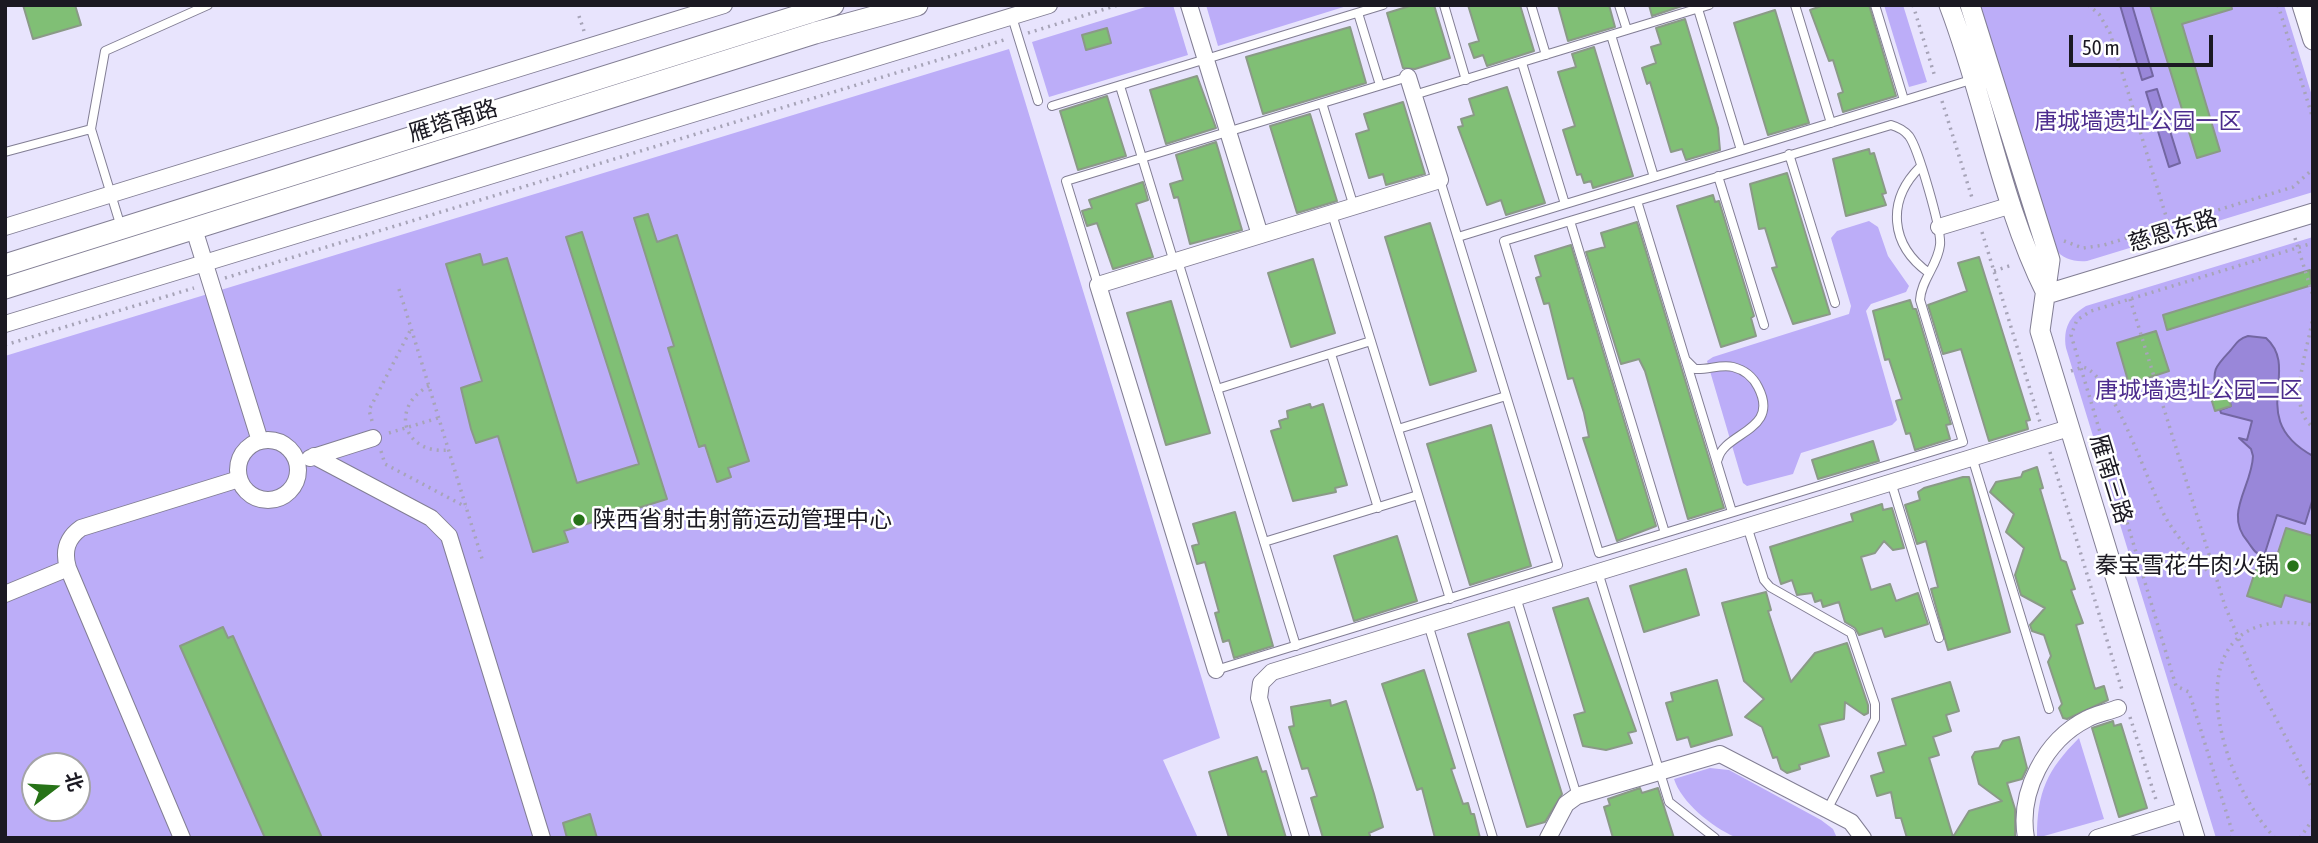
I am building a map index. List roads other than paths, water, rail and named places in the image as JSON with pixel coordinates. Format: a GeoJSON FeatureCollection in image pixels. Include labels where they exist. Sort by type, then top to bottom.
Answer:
{"type":"FeatureCollection","features":[{"type":"Feature","properties":{"kind":"main road","name":"雁塔南路"},"geometry":{"type":"LineString","coordinates":[[5,265],[833,5]]}},
{"type":"Feature","properties":{"kind":"main road","name":"雁塔南路"},"geometry":{"type":"LineString","coordinates":[[5,288],[815,33],[917,5]]}},
{"type":"Feature","properties":{"kind":"street"},"geometry":{"type":"LineString","coordinates":[[5,226],[724,5]]}},
{"type":"Feature","properties":{"kind":"street"},"geometry":{"type":"LineString","coordinates":[[5,324],[1049,5]]}},
{"type":"Feature","properties":{"kind":"street"},"geometry":{"type":"LineString","coordinates":[[1189,5],[1260,236]]}},
{"type":"Feature","properties":{"kind":"street"},"geometry":{"type":"LineString","coordinates":[[1949,5],[1975,79],[2030,260],[2047,294]]}},
{"type":"Feature","properties":{"kind":"street","name":"雁南三路"},"geometry":{"type":"LineString","coordinates":[[1970,5],[2050,260],[2040,331],[2195,838]]}},
{"type":"Feature","properties":{"kind":"street"},"geometry":{"type":"LineString","coordinates":[[2304,6],[2313,40]]}},
{"type":"Feature","properties":{"kind":"street"},"geometry":{"type":"LineString","coordinates":[[1216,670],[1098,285],[1440,180],[1408,77]]}},
{"type":"Feature","properties":{"kind":"street"},"geometry":{"type":"LineString","coordinates":[[1939,227],[2012,205]]}},
{"type":"Feature","properties":{"kind":"street","name":"慈恩东路"},"geometry":{"type":"LineString","coordinates":[[2047,294],[2313,213]]}},
{"type":"Feature","properties":{"kind":"street"},"geometry":{"type":"LineString","coordinates":[[194,229],[260,441]]}},
{"type":"Feature","properties":{"kind":"street"},"geometry":{"type":"LineString","coordinates":[[1301,838],[1260,702],[1261,682],[1277,670],[2070,428]]}},
{"type":"Feature","properties":{"kind":"street"},"geometry":{"type":"LineString","coordinates":[[297,461],[375,438]]}},
{"type":"Feature","properties":{"kind":"street"},"geometry":{"type":"LineString","coordinates":[[260,441],[282,444],[297,461],[294,485],[287,494],[277,499],[254,497],[245,490],[239,479],[241,456],[260,441]]}},
{"type":"Feature","properties":{"kind":"street"},"geometry":{"type":"LineString","coordinates":[[314,456],[430,518],[449,536],[542,838]]}},
{"type":"Feature","properties":{"kind":"street"},"geometry":{"type":"LineString","coordinates":[[181,838],[68,568],[65,555],[68,542],[81,528],[239,479]]}},
{"type":"Feature","properties":{"kind":"street"},"geometry":{"type":"LineString","coordinates":[[5,594],[68,568]]}},
{"type":"Feature","properties":{"kind":"street"},"geometry":{"type":"LineString","coordinates":[[2026,838],[2028,794],[2040,763],[2060,738],[2087,719],[2118,708]]}},
{"type":"Feature","properties":{"kind":"street"},"geometry":{"type":"LineString","coordinates":[[1550,837],[1566,804],[1577,796],[1710,755],[1725,755],[1855,825],[1863,838]]}},
{"type":"Feature","properties":{"kind":"street"},"geometry":{"type":"LineString","coordinates":[[2097,838],[2186,810]]}},
{"type":"Feature","properties":{"kind":"lane"},"geometry":{"type":"LineString","coordinates":[[121,229],[91,129],[105,51],[208,5]]}},
{"type":"Feature","properties":{"kind":"lane"},"geometry":{"type":"LineString","coordinates":[[1052,106],[1382,5]]}},
{"type":"Feature","properties":{"kind":"lane"},"geometry":{"type":"LineString","coordinates":[[1444,5],[1466,79]]}},
{"type":"Feature","properties":{"kind":"lane"},"geometry":{"type":"LineString","coordinates":[[1531,5],[1546,55]]}},
{"type":"Feature","properties":{"kind":"lane"},"geometry":{"type":"LineString","coordinates":[[1619,5],[1627,30]]}},
{"type":"Feature","properties":{"kind":"lane"},"geometry":{"type":"LineString","coordinates":[[1795,5],[1830,123]]}},
{"type":"Feature","properties":{"kind":"lane"},"geometry":{"type":"LineString","coordinates":[[1875,5],[1904,100]]}},
{"type":"Feature","properties":{"kind":"lane"},"geometry":{"type":"LineString","coordinates":[[1415,95],[1705,6],[1741,150]]}},
{"type":"Feature","properties":{"kind":"lane"},"geometry":{"type":"LineString","coordinates":[[1358,13],[1380,85]]}},
{"type":"Feature","properties":{"kind":"lane"},"geometry":{"type":"LineString","coordinates":[[1012,16],[1038,101]]}},
{"type":"Feature","properties":{"kind":"lane"},"geometry":{"type":"LineString","coordinates":[[1611,35],[1654,177]]}},
{"type":"Feature","properties":{"kind":"lane"},"geometry":{"type":"LineString","coordinates":[[1522,63],[1565,204]]}},
{"type":"Feature","properties":{"kind":"lane"},"geometry":{"type":"LineString","coordinates":[[1098,285],[1066,181],[1408,77]]}},
{"type":"Feature","properties":{"kind":"lane"},"geometry":{"type":"LineString","coordinates":[[1458,237],[1975,79]]}},
{"type":"Feature","properties":{"kind":"lane"},"geometry":{"type":"LineString","coordinates":[[1120,86],[1296,646]]}},
{"type":"Feature","properties":{"kind":"lane"},"geometry":{"type":"LineString","coordinates":[[1322,103],[1354,206]]}},
{"type":"Feature","properties":{"kind":"lane"},"geometry":{"type":"LineString","coordinates":[[1891,125],[1908,134],[1939,227],[1939,252],[1920,300],[1963,442],[1599,553],[1504,241],[1789,154],[1891,125]]}},
{"type":"Feature","properties":{"kind":"lane"},"geometry":{"type":"LineString","coordinates":[[5,152],[91,129]]}},
{"type":"Feature","properties":{"kind":"lane"},"geometry":{"type":"LineString","coordinates":[[1789,154],[1835,303]]}},
{"type":"Feature","properties":{"kind":"lane"},"geometry":{"type":"LineString","coordinates":[[1920,167],[1901,191],[1896,222],[1906,252],[1929,273]]}},
{"type":"Feature","properties":{"kind":"lane"},"geometry":{"type":"LineString","coordinates":[[1718,176],[1764,325]]}},
{"type":"Feature","properties":{"kind":"lane"},"geometry":{"type":"LineString","coordinates":[[1216,670],[1558,565],[1440,180]]}},
{"type":"Feature","properties":{"kind":"lane"},"geometry":{"type":"LineString","coordinates":[[1637,201],[1732,512]]}},
{"type":"Feature","properties":{"kind":"lane"},"geometry":{"type":"LineString","coordinates":[[1332,214],[1450,598]]}},
{"type":"Feature","properties":{"kind":"lane"},"geometry":{"type":"LineString","coordinates":[[1570,221],[1665,533]]}},
{"type":"Feature","properties":{"kind":"lane"},"geometry":{"type":"LineString","coordinates":[[1217,388],[1371,341]]}},
{"type":"Feature","properties":{"kind":"lane"},"geometry":{"type":"LineString","coordinates":[[1331,354],[1378,508]]}},
{"type":"Feature","properties":{"kind":"lane"},"geometry":{"type":"LineString","coordinates":[[1685,356],[1695,369],[1730,366],[1744,371],[1755,380],[1761,393],[1762,408],[1758,421],[1749,432],[1720,450],[1719,469]]}},
{"type":"Feature","properties":{"kind":"lane"},"geometry":{"type":"LineString","coordinates":[[1398,429],[1506,396]]}},
{"type":"Feature","properties":{"kind":"lane"},"geometry":{"type":"LineString","coordinates":[[1972,457],[2049,709]]}},
{"type":"Feature","properties":{"kind":"lane"},"geometry":{"type":"LineString","coordinates":[[1891,482],[1939,638]]}},
{"type":"Feature","properties":{"kind":"lane"},"geometry":{"type":"LineString","coordinates":[[1264,542],[1418,495]]}},
{"type":"Feature","properties":{"kind":"lane"},"geometry":{"type":"LineString","coordinates":[[1747,526],[1762,575],[1770,587],[1851,633],[1875,704],[1875,719],[1827,810]]}},
{"type":"Feature","properties":{"kind":"lane"},"geometry":{"type":"LineString","coordinates":[[1598,572],[1659,771],[1674,809],[1715,838]]}},
{"type":"Feature","properties":{"kind":"lane"},"geometry":{"type":"LineString","coordinates":[[1516,597],[1577,796]]}},
{"type":"Feature","properties":{"kind":"lane"},"geometry":{"type":"LineString","coordinates":[[1428,624],[1493,838]]}},
{"type":"Feature","properties":{"kind":"place","name":"陕西省射击射箭运动管理中心"},"geometry":{"type":"Point","coordinates":[579,520]}},
{"type":"Feature","properties":{"kind":"place","name":"秦宝雪花牛肉火锅"},"geometry":{"type":"Point","coordinates":[2293,566]}},
{"type":"Feature","properties":{"kind":"park label","name":"唐城墙遗址公园一区"},"geometry":{"type":"Point","coordinates":[2138,122]}},
{"type":"Feature","properties":{"kind":"park label","name":"唐城墙遗址公园二区"},"geometry":{"type":"Point","coordinates":[2199,391]}}]}
